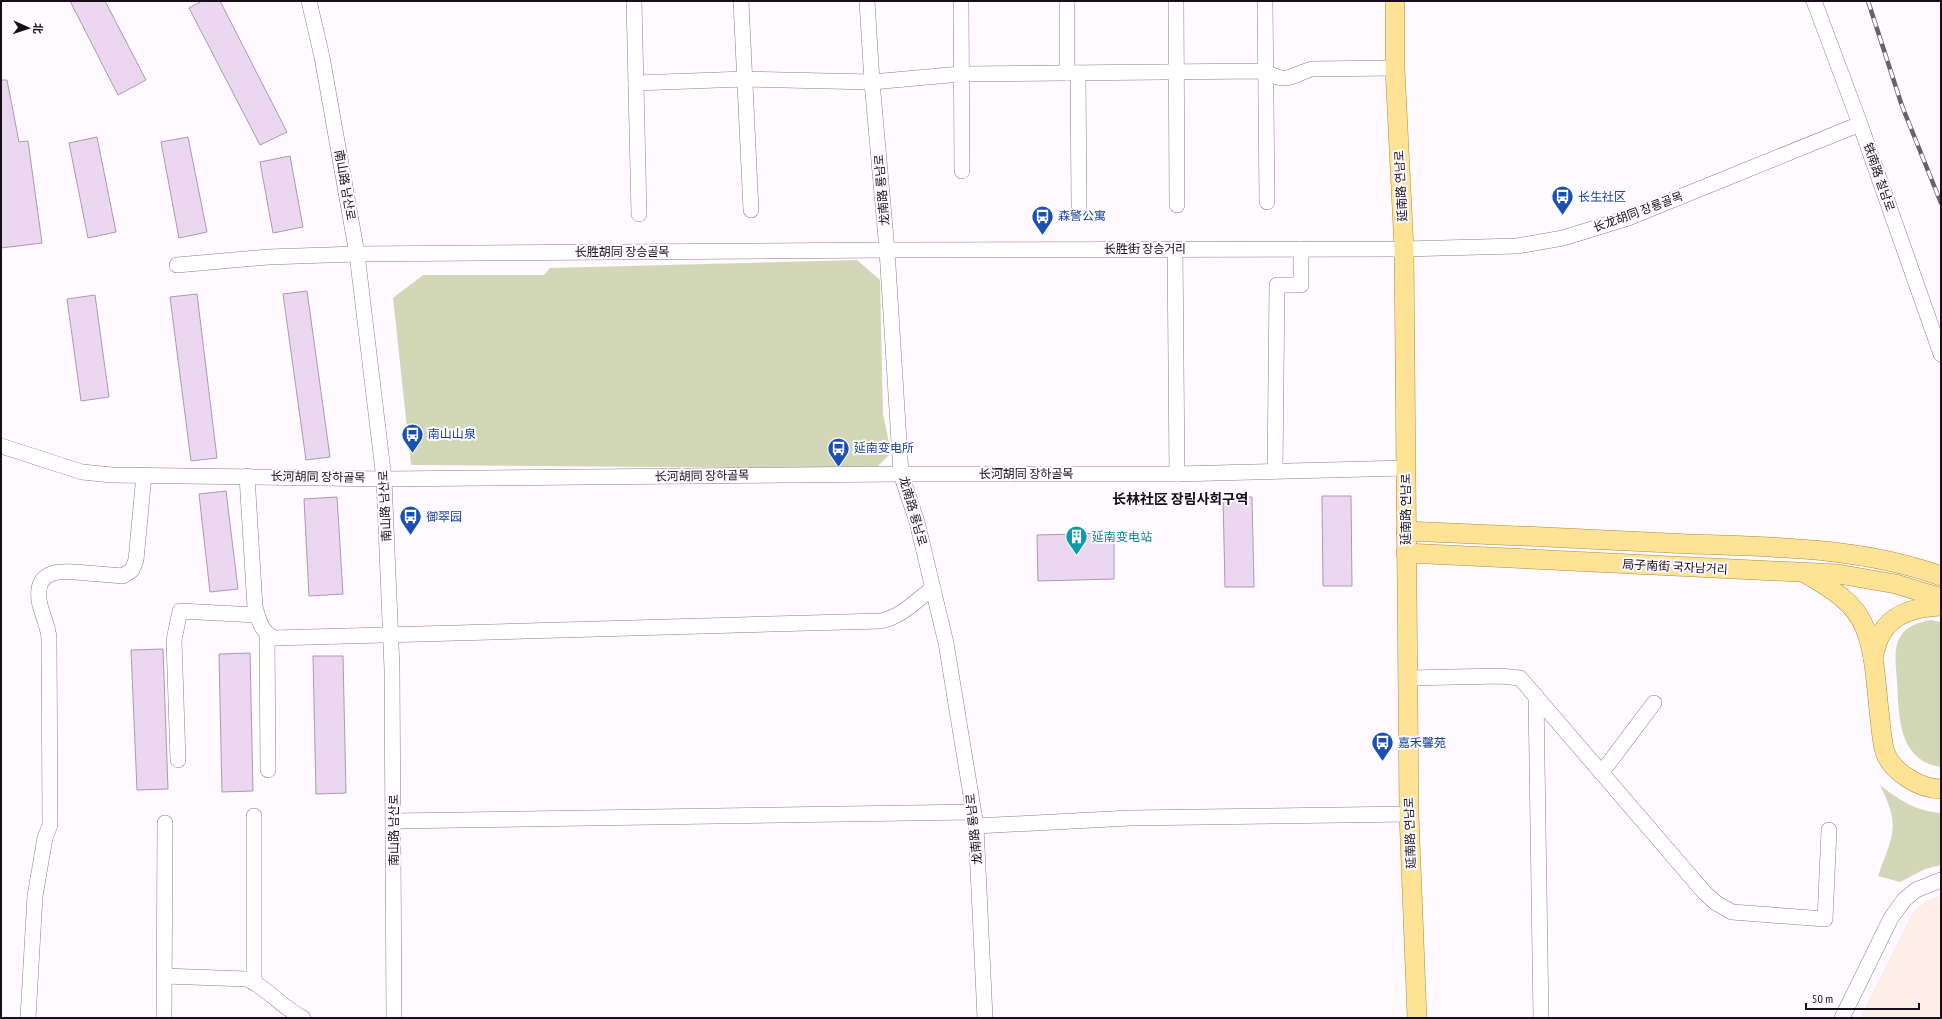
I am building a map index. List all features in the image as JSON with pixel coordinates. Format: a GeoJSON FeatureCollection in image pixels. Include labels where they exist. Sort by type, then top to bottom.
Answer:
{"type":"FeatureCollection","features":[{"type":"Feature","properties":{"kind":"main road","name":"延南路 연남로"},"geometry":{"type":"LineString","coordinates":[[1395,1],[1395,68],[1404,249],[1406,554],[1410,814],[1416,1018]]}},
{"type":"Feature","properties":{"kind":"main road","name":"局子南街 국자남거리"},"geometry":{"type":"LineString","coordinates":[[1406,531],[1787,548],[1882,559],[1916,567],[1941,576]]}},
{"type":"Feature","properties":{"kind":"main road","name":"局子南街 국자남거리"},"geometry":{"type":"LineString","coordinates":[[1406,554],[1838,574],[1896,584],[1941,598]]}},
{"type":"Feature","properties":{"kind":"main road"},"geometry":{"type":"LineString","coordinates":[[1804,573],[1842,597],[1855,611],[1865,627],[1872,659],[1881,735],[1886,753],[1897,769],[1908,778],[1924,786],[1941,789]]}},
{"type":"Feature","properties":{"kind":"main road"},"geometry":{"type":"LineString","coordinates":[[1872,659],[1881,634],[1899,615],[1914,609],[1941,606]]}},
{"type":"Feature","properties":{"kind":"street","name":"南山路 남산로"},"geometry":{"type":"LineString","coordinates":[[309,1],[322,57],[357,254],[384,479],[391,635],[394,821],[394,1018]]}},
{"type":"Feature","properties":{"kind":"street"},"geometry":{"type":"LineString","coordinates":[[634,1],[639,214]]}},
{"type":"Feature","properties":{"kind":"street"},"geometry":{"type":"LineString","coordinates":[[742,1],[750,210]]}},
{"type":"Feature","properties":{"kind":"street","name":"龙南路 룡남로"},"geometry":{"type":"LineString","coordinates":[[866,1],[887,250],[901,474],[918,522],[946,642],[975,819],[985,1018]]}},
{"type":"Feature","properties":{"kind":"street"},"geometry":{"type":"LineString","coordinates":[[961,1],[962,171]]}},
{"type":"Feature","properties":{"kind":"street"},"geometry":{"type":"LineString","coordinates":[[1067,1],[1073,73],[1079,206]]}},
{"type":"Feature","properties":{"kind":"street"},"geometry":{"type":"LineString","coordinates":[[1176,1],[1176,205]]}},
{"type":"Feature","properties":{"kind":"street"},"geometry":{"type":"LineString","coordinates":[[1266,1],[1267,202]]}},
{"type":"Feature","properties":{"kind":"street","name":"铁南路 철남로"},"geometry":{"type":"LineString","coordinates":[[1814,1],[1860,124],[1941,354]]}},
{"type":"Feature","properties":{"kind":"street"},"geometry":{"type":"LineString","coordinates":[[636,83],[745,79],[872,82],[961,74],[1176,72],[1266,72],[1282,79],[1288,78],[1302,71],[1312,69],[1395,68]]}},
{"type":"Feature","properties":{"kind":"street","name":"长龙胡同 장룡골목"},"geometry":{"type":"LineString","coordinates":[[1404,249],[1517,246],[1563,238],[1628,218],[1860,124]]}},
{"type":"Feature","properties":{"kind":"street"},"geometry":{"type":"LineString","coordinates":[[1175,249],[1177,474]]}},
{"type":"Feature","properties":{"kind":"street"},"geometry":{"type":"LineString","coordinates":[[1275,470],[1277,285],[1301,286],[1301,249]]}},
{"type":"Feature","properties":{"kind":"street","name":"长胜街 장승거리"},"geometry":{"type":"LineString","coordinates":[[887,250],[1404,249]]}},
{"type":"Feature","properties":{"kind":"street","name":"长胜胡同 장승골목"},"geometry":{"type":"LineString","coordinates":[[177,265],[268,257],[357,254],[887,250]]}},
{"type":"Feature","properties":{"kind":"street","name":"长河胡同 장하골목"},"geometry":{"type":"LineString","coordinates":[[1,446],[82,472],[112,474],[384,479],[901,474],[1177,474],[1275,470],[1406,468]]}},
{"type":"Feature","properties":{"kind":"street"},"geometry":{"type":"LineString","coordinates":[[28,1018],[35,896],[45,838],[50,825],[49,638],[48,628],[39,601],[39,586],[45,577],[58,572],[124,576],[132,570],[136,560],[144,474]]}},
{"type":"Feature","properties":{"kind":"street"},"geometry":{"type":"LineString","coordinates":[[247,476],[255,607],[260,623],[267,634],[274,638],[881,621],[898,615],[933,588]]}},
{"type":"Feature","properties":{"kind":"street"},"geometry":{"type":"LineString","coordinates":[[178,760],[174,640],[180,611],[257,615]]}},
{"type":"Feature","properties":{"kind":"street"},"geometry":{"type":"LineString","coordinates":[[267,634],[268,770]]}},
{"type":"Feature","properties":{"kind":"street"},"geometry":{"type":"LineString","coordinates":[[1408,678],[1520,678],[1704,892],[1716,903],[1732,912],[1825,919],[1829,830]]}},
{"type":"Feature","properties":{"kind":"street"},"geometry":{"type":"LineString","coordinates":[[1536,696],[1541,1018]]}},
{"type":"Feature","properties":{"kind":"street"},"geometry":{"type":"LineString","coordinates":[[1602,772],[1654,703]]}},
{"type":"Feature","properties":{"kind":"street"},"geometry":{"type":"LineString","coordinates":[[394,821],[1130,818],[1410,814]]}},
{"type":"Feature","properties":{"kind":"street"},"geometry":{"type":"LineString","coordinates":[[254,816],[254,982]]}},
{"type":"Feature","properties":{"kind":"street"},"geometry":{"type":"LineString","coordinates":[[164,1018],[165,823]]}},
{"type":"Feature","properties":{"kind":"street"},"geometry":{"type":"LineString","coordinates":[[1842,1018],[1891,918],[1904,900],[1916,890],[1941,880]]}},
{"type":"Feature","properties":{"kind":"street"},"geometry":{"type":"LineString","coordinates":[[164,976],[246,979],[254,982],[290,1012],[303,1018]]}},
{"type":"Feature","properties":{"kind":"shaded area"},"geometry":{"type":"Polygon","coordinates":[[[1939,896],[1941,902],[1941,1018],[1860,1018],[1913,912],[1926,901],[1939,896]]]}},
{"type":"Feature","properties":{"kind":"green space"},"geometry":{"type":"Polygon","coordinates":[[[857,260],[880,280],[883,414],[891,453],[875,469],[411,465],[393,298],[423,275],[544,275],[550,268],[857,260]]]}},
{"type":"Feature","properties":{"kind":"green space"},"geometry":{"type":"Polygon","coordinates":[[[1931,620],[1941,622],[1941,767],[1927,763],[1916,756],[1908,746],[1900,721],[1899,707],[1896,647],[1900,637],[1909,627],[1931,620]]]}},
{"type":"Feature","properties":{"kind":"green space"},"geometry":{"type":"Polygon","coordinates":[[[1880,785],[1908,804],[1924,810],[1941,813],[1941,865],[1925,869],[1900,882],[1878,876],[1891,840],[1893,821],[1887,799],[1880,785]]]}},
{"type":"Feature","properties":{"kind":"building"},"geometry":{"type":"Polygon","coordinates":[[[70,1],[105,1],[146,80],[118,95],[70,1]]]}},
{"type":"Feature","properties":{"kind":"building"},"geometry":{"type":"Polygon","coordinates":[[[202,1],[220,1],[287,132],[260,145],[189,8],[202,1]]]}},
{"type":"Feature","properties":{"kind":"building"},"geometry":{"type":"Polygon","coordinates":[[[1,80],[7,80],[19,142],[28,141],[42,243],[1,248],[1,80]]]}},
{"type":"Feature","properties":{"kind":"building"},"geometry":{"type":"Polygon","coordinates":[[[97,137],[116,232],[88,238],[69,143],[97,137]]]}},
{"type":"Feature","properties":{"kind":"building"},"geometry":{"type":"Polygon","coordinates":[[[188,137],[207,232],[179,238],[161,142],[188,137]]]}},
{"type":"Feature","properties":{"kind":"building"},"geometry":{"type":"Polygon","coordinates":[[[290,156],[303,227],[273,233],[260,162],[290,156]]]}},
{"type":"Feature","properties":{"kind":"building"},"geometry":{"type":"Polygon","coordinates":[[[307,291],[330,457],[306,460],[283,294],[307,291]]]}},
{"type":"Feature","properties":{"kind":"building"},"geometry":{"type":"Polygon","coordinates":[[[197,294],[217,458],[191,461],[170,297],[197,294]]]}},
{"type":"Feature","properties":{"kind":"building"},"geometry":{"type":"Polygon","coordinates":[[[95,295],[109,397],[81,401],[67,299],[95,295]]]}},
{"type":"Feature","properties":{"kind":"building"},"geometry":{"type":"Polygon","coordinates":[[[226,491],[238,589],[210,592],[199,494],[226,491]]]}},
{"type":"Feature","properties":{"kind":"building"},"geometry":{"type":"Polygon","coordinates":[[[1322,496],[1351,496],[1352,586],[1323,586],[1322,496]]]}},
{"type":"Feature","properties":{"kind":"building"},"geometry":{"type":"Polygon","coordinates":[[[337,497],[343,594],[309,596],[304,499],[337,497]]]}},
{"type":"Feature","properties":{"kind":"building"},"geometry":{"type":"Polygon","coordinates":[[[1223,497],[1252,497],[1254,587],[1225,587],[1223,497]]]}},
{"type":"Feature","properties":{"kind":"building","name":"延南变电站"},"geometry":{"type":"Polygon","coordinates":[[[1114,533],[1114,579],[1038,581],[1037,535],[1114,533]]]}},
{"type":"Feature","properties":{"kind":"building"},"geometry":{"type":"Polygon","coordinates":[[[163,649],[168,789],[137,790],[131,650],[163,649]]]}},
{"type":"Feature","properties":{"kind":"building"},"geometry":{"type":"Polygon","coordinates":[[[250,653],[253,791],[222,792],[219,654],[250,653]]]}},
{"type":"Feature","properties":{"kind":"building"},"geometry":{"type":"Polygon","coordinates":[[[313,656],[343,656],[346,793],[316,794],[313,656]]]}},
{"type":"Feature","properties":{"kind":"railway"},"geometry":{"type":"LineString","coordinates":[[1868,1],[1902,106],[1941,203]]}},
{"type":"Feature","properties":{"kind":"place","name":"长生社区"},"geometry":{"type":"Point","coordinates":[1562,216]}},
{"type":"Feature","properties":{"kind":"place","name":"森警公寓"},"geometry":{"type":"Point","coordinates":[1042,236]}},
{"type":"Feature","properties":{"kind":"place","name":"南山山泉"},"geometry":{"type":"Point","coordinates":[413,454]}},
{"type":"Feature","properties":{"kind":"place","name":"延南变电所"},"geometry":{"type":"Point","coordinates":[839,468]}},
{"type":"Feature","properties":{"kind":"place","name":"御翠园"},"geometry":{"type":"Point","coordinates":[410,536]}},
{"type":"Feature","properties":{"kind":"place","name":"延南变电站"},"geometry":{"type":"Point","coordinates":[1076,556]}},
{"type":"Feature","properties":{"kind":"place","name":"嘉禾馨苑"},"geometry":{"type":"Point","coordinates":[1383,762]}},
{"type":"Feature","properties":{"kind":"district","name":"长林社区 장림사회구역"},"geometry":{"type":"Point","coordinates":[1180,499]}}]}
